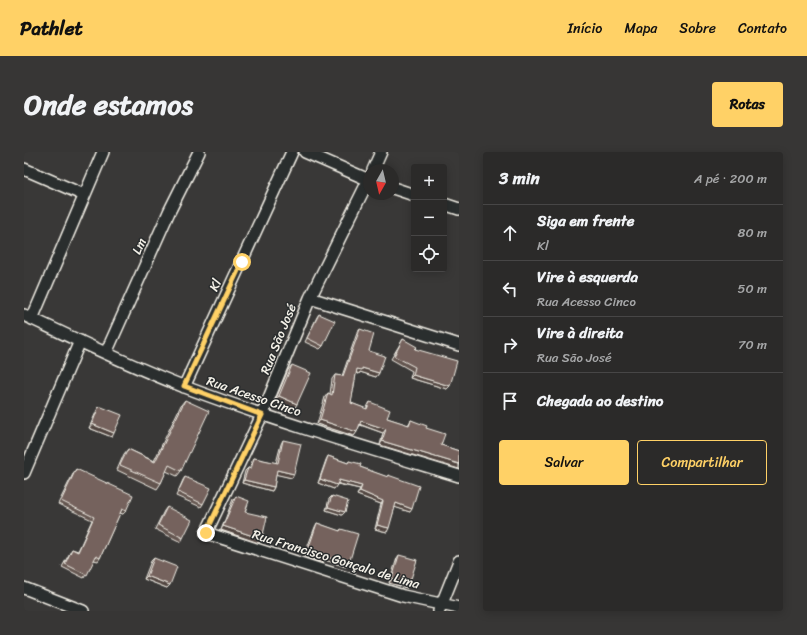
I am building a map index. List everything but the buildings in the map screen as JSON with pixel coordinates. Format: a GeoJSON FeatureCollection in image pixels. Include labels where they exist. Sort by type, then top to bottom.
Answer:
{"type":"FeatureCollection","features":[{"type":"Feature","properties":{"kind":"street"},"geometry":{"type":"LineString","coordinates":[[28,317],[104,152]]}},
{"type":"Feature","properties":{"kind":"street","name":"Lm"},"geometry":{"type":"LineString","coordinates":[[106,353],[169,212],[199,152]]}},
{"type":"Feature","properties":{"kind":"street","name":"Kl"},"geometry":{"type":"LineString","coordinates":[[184,386],[292,152]]}},
{"type":"Feature","properties":{"kind":"street"},"geometry":{"type":"LineString","coordinates":[[305,152],[363,176]]}},
{"type":"Feature","properties":{"kind":"street"},"geometry":{"type":"LineString","coordinates":[[376,164],[381,152]]}},
{"type":"Feature","properties":{"kind":"street"},"geometry":{"type":"LineString","coordinates":[[24,169],[84,195]]}},
{"type":"Feature","properties":{"kind":"street"},"geometry":{"type":"LineString","coordinates":[[399,190],[411,193]]}},
{"type":"Feature","properties":{"kind":"street","name":"Rua São José"},"geometry":{"type":"LineString","coordinates":[[206,533],[262,415],[310,298],[363,191]]}},
{"type":"Feature","properties":{"kind":"street"},"geometry":{"type":"LineString","coordinates":[[447,205],[459,209]]}},
{"type":"Feature","properties":{"kind":"street"},"geometry":{"type":"LineString","coordinates":[[310,298],[459,345]]}},
{"type":"Feature","properties":{"kind":"street","name":"Rua Acesso Cinco"},"geometry":{"type":"LineString","coordinates":[[28,317],[106,353],[184,386],[262,415],[459,476]]}},
{"type":"Feature","properties":{"kind":"street"},"geometry":{"type":"LineString","coordinates":[[24,473],[80,341]]}},
{"type":"Feature","properties":{"kind":"street","name":"Rua Francisco Gonçalo de Lima"},"geometry":{"type":"LineString","coordinates":[[206,533],[441,608],[459,608]]}},
{"type":"Feature","properties":{"kind":"street"},"geometry":{"type":"LineString","coordinates":[[441,608],[459,561]]}},
{"type":"Feature","properties":{"kind":"street"},"geometry":{"type":"LineString","coordinates":[[24,588],[83,611]]}},
{"type":"Feature","properties":{"kind":"route"},"geometry":{"type":"LineString","coordinates":[[206,533],[262,415],[184,386],[242,262]]}}]}
